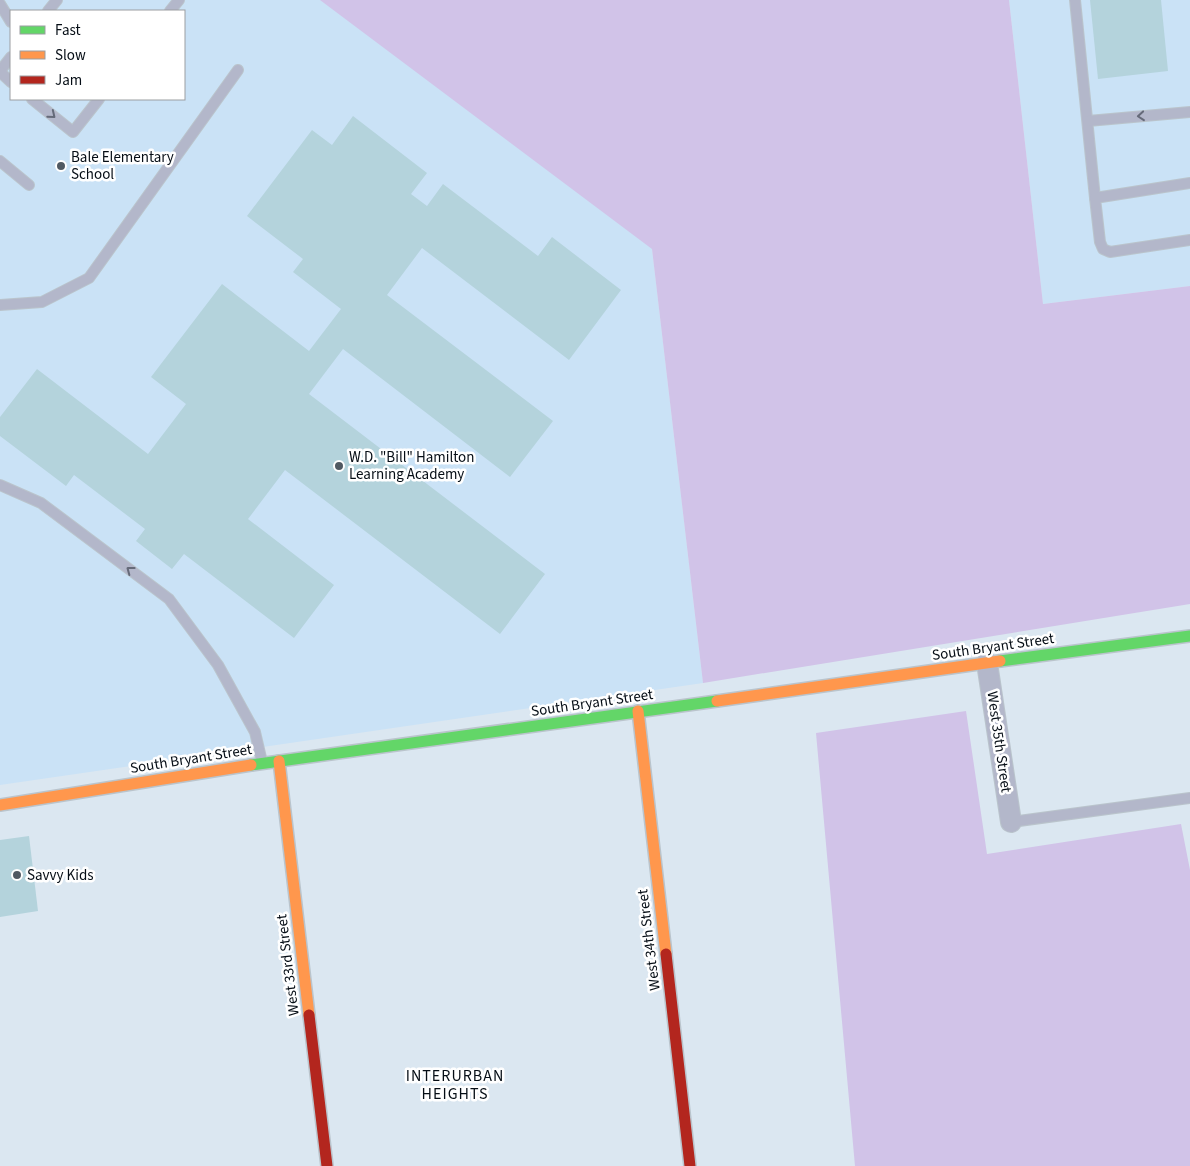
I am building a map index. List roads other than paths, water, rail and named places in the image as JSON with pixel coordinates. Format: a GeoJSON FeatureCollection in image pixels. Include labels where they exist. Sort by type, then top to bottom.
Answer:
{"type":"FeatureCollection","features":[{"type":"Feature","properties":{"kind":"street","name":"South Bryant Street"},"geometry":{"type":"LineString","coordinates":[[0,805],[278,760],[1190,636]]}},
{"type":"Feature","properties":{"kind":"street","name":"West 35th Street"},"geometry":{"type":"LineString","coordinates":[[988,663],[1011,822]]}},
{"type":"Feature","properties":{"kind":"street","name":"West 34th Street"},"geometry":{"type":"LineString","coordinates":[[638,711],[690,1166]]}},
{"type":"Feature","properties":{"kind":"street","name":"West 33rd Street"},"geometry":{"type":"LineString","coordinates":[[278,760],[326,1166]]}},
{"type":"Feature","properties":{"kind":"lane"},"geometry":{"type":"LineString","coordinates":[[49,10],[57,0]]}},
{"type":"Feature","properties":{"kind":"lane"},"geometry":{"type":"LineString","coordinates":[[171,10],[179,0]]}},
{"type":"Feature","properties":{"kind":"lane"},"geometry":{"type":"LineString","coordinates":[[1075,0],[1095,198],[1100,242],[1103,249],[1110,252],[1190,240]]}},
{"type":"Feature","properties":{"kind":"lane"},"geometry":{"type":"LineString","coordinates":[[0,4],[10,20]]}},
{"type":"Feature","properties":{"kind":"lane"},"geometry":{"type":"LineString","coordinates":[[10,58],[0,72],[10,81]]}},
{"type":"Feature","properties":{"kind":"lane"},"geometry":{"type":"LineString","coordinates":[[0,305],[42,302],[89,278],[238,70]]}},
{"type":"Feature","properties":{"kind":"lane"},"geometry":{"type":"LineString","coordinates":[[33,100],[73,132],[98,100]]}},
{"type":"Feature","properties":{"kind":"lane"},"geometry":{"type":"LineString","coordinates":[[1088,121],[1190,112]]}},
{"type":"Feature","properties":{"kind":"lane"},"geometry":{"type":"LineString","coordinates":[[0,161],[29,185]]}},
{"type":"Feature","properties":{"kind":"lane"},"geometry":{"type":"LineString","coordinates":[[1095,198],[1190,183]]}},
{"type":"Feature","properties":{"kind":"lane"},"geometry":{"type":"LineString","coordinates":[[0,485],[41,503],[169,599],[218,665],[255,732],[262,763]]}},
{"type":"Feature","properties":{"kind":"lane"},"geometry":{"type":"LineString","coordinates":[[1011,822],[1190,798]]}},
{"type":"Feature","properties":{"kind":"place","name":"Bale Elementary School"},"geometry":{"type":"Point","coordinates":[61,166]}},
{"type":"Feature","properties":{"kind":"place","name":"W.D. \"Bill\" Hamilton Learning Academy"},"geometry":{"type":"Point","coordinates":[339,466]}},
{"type":"Feature","properties":{"kind":"place","name":"Savvy Kids"},"geometry":{"type":"Point","coordinates":[17,875]}},
{"type":"Feature","properties":{"kind":"district","name":"INTERURBAN HEIGHTS"},"geometry":{"type":"Point","coordinates":[455,1085]}}]}
